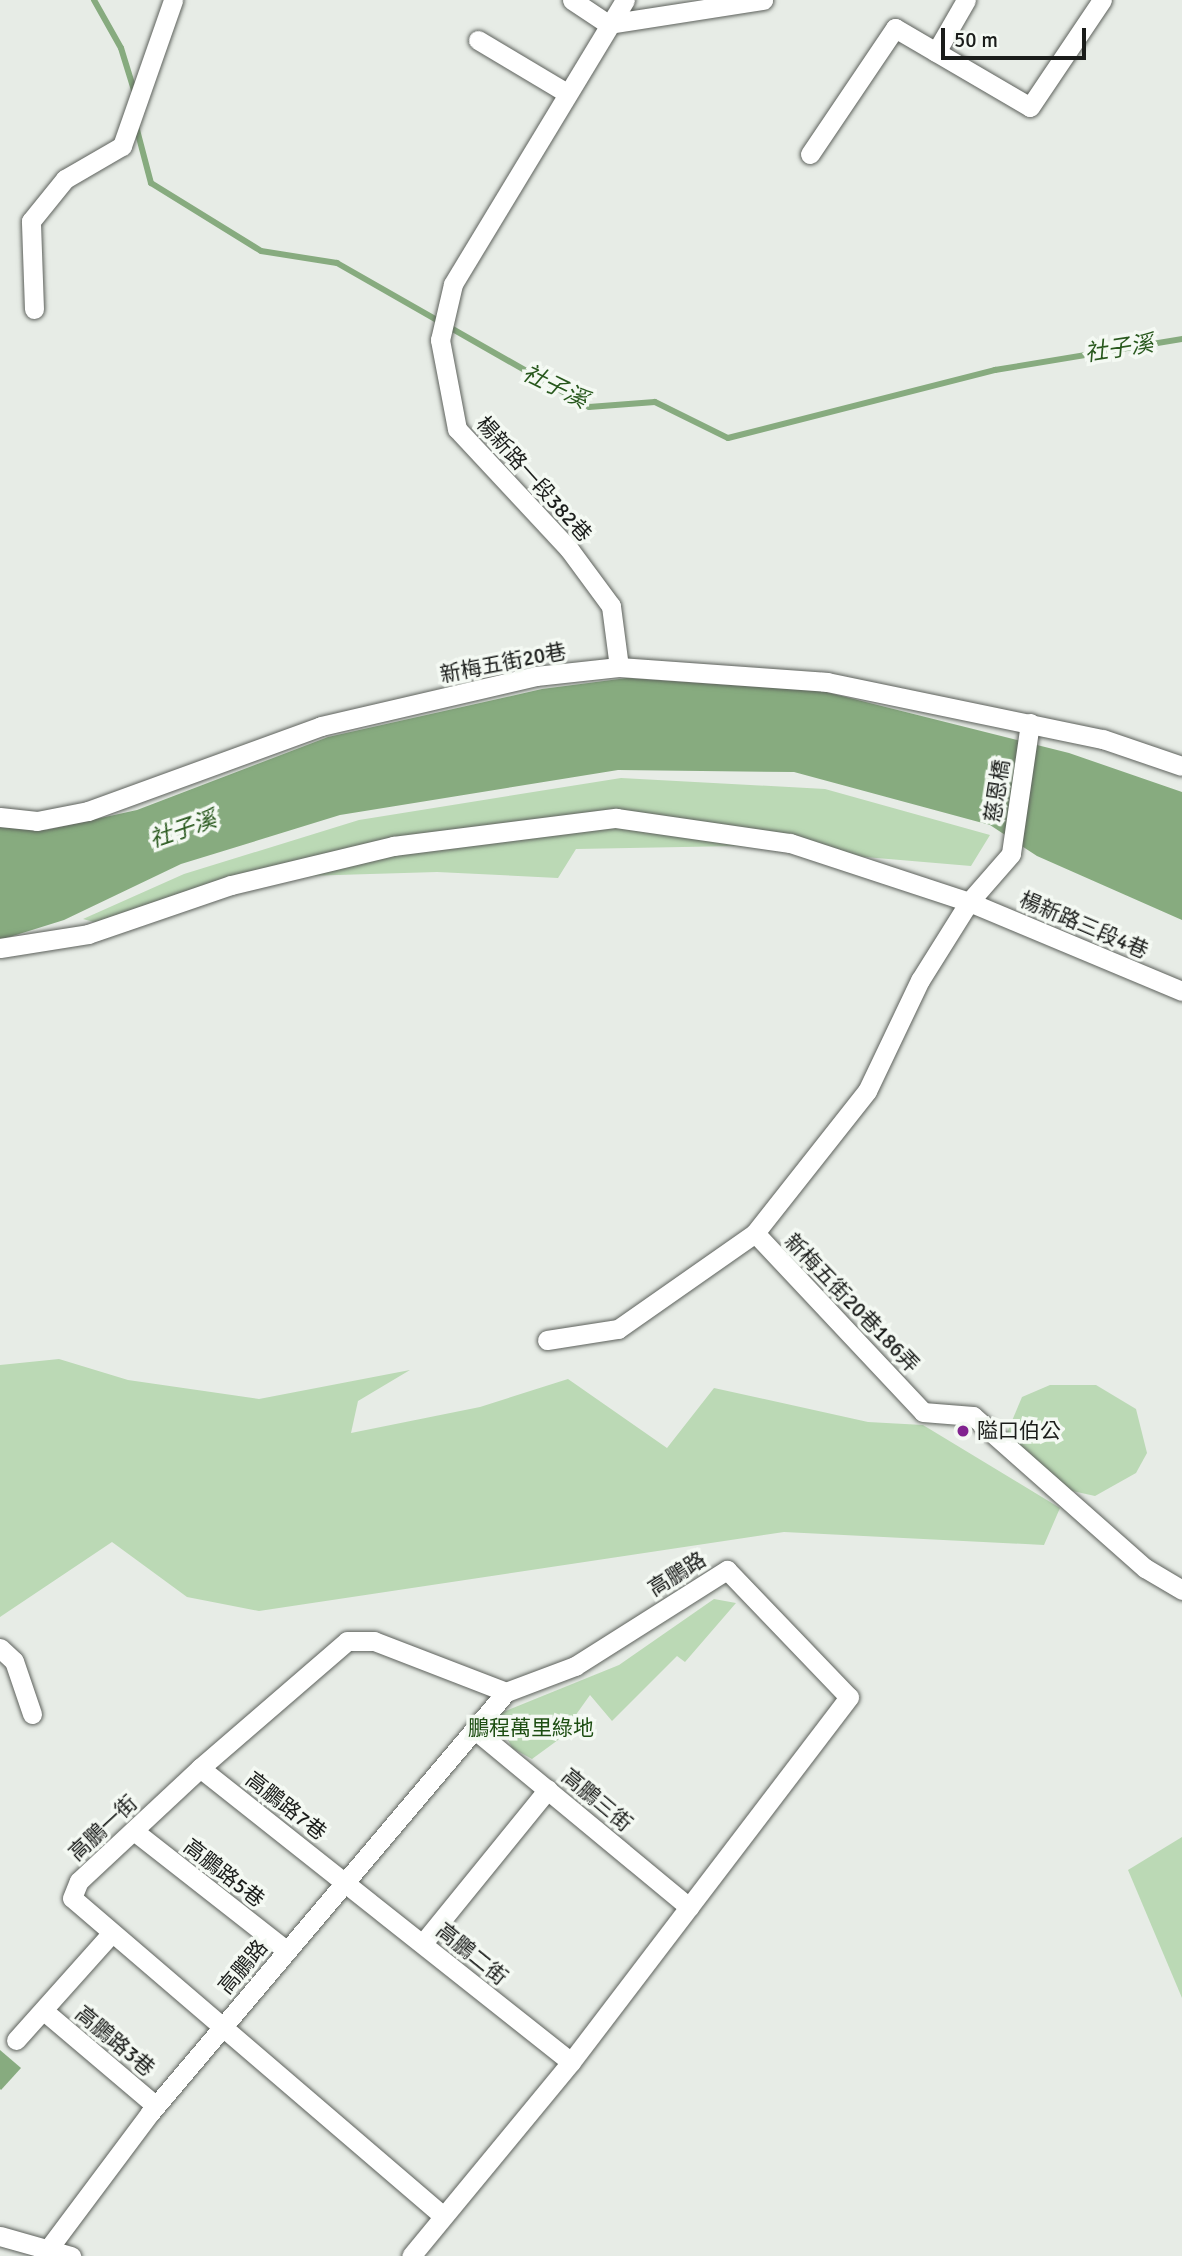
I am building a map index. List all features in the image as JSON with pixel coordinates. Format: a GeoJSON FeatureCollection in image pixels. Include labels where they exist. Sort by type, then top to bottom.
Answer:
{"type":"FeatureCollection","features":[{"type":"Feature","properties":{"kind":"street"},"geometry":{"type":"LineString","coordinates":[[34,309],[31,221],[65,179],[122,146],[173,0]]}},
{"type":"Feature","properties":{"kind":"street"},"geometry":{"type":"LineString","coordinates":[[572,0],[608,24],[762,0]]}},
{"type":"Feature","properties":{"kind":"street","name":"楊新路一段382巷"},"geometry":{"type":"LineString","coordinates":[[619,667],[611,606],[569,549],[457,429],[440,340],[453,284],[608,24],[625,0]]}},
{"type":"Feature","properties":{"kind":"street"},"geometry":{"type":"LineString","coordinates":[[936,52],[966,0]]}},
{"type":"Feature","properties":{"kind":"street"},"geometry":{"type":"LineString","coordinates":[[810,155],[895,28],[1030,107],[1102,0]]}},
{"type":"Feature","properties":{"kind":"street"},"geometry":{"type":"LineString","coordinates":[[478,40],[567,93]]}},
{"type":"Feature","properties":{"kind":"street","name":"新梅五街20巷"},"geometry":{"type":"LineString","coordinates":[[0,817],[37,821],[88,811],[321,726],[536,676],[619,667],[827,682],[1182,766]]}},
{"type":"Feature","properties":{"kind":"street","name":"慈恩橋"},"geometry":{"type":"LineString","coordinates":[[1011,854],[1029,729]]}},
{"type":"Feature","properties":{"kind":"street","name":"楊新路三段4巷"},"geometry":{"type":"LineString","coordinates":[[0,948],[88,934],[232,885],[393,846],[616,818],[790,843],[969,902],[1182,991]]}},
{"type":"Feature","properties":{"kind":"street","name":"新梅五街20巷186弄"},"geometry":{"type":"LineString","coordinates":[[1011,854],[969,902],[920,980],[867,1091],[755,1233],[923,1412],[973,1416],[1145,1568],[1182,1590]]}},
{"type":"Feature","properties":{"kind":"street"},"geometry":{"type":"LineString","coordinates":[[547,1340],[618,1329],[755,1233]]}},
{"type":"Feature","properties":{"kind":"street","name":"高鵬路"},"geometry":{"type":"LineString","coordinates":[[44,2252],[156,2106],[506,1692],[575,1666],[727,1570],[849,1697],[571,2062],[442,2215],[411,2256]]}},
{"type":"Feature","properties":{"kind":"street","name":"高鵬一街"},"geometry":{"type":"LineString","coordinates":[[442,2215],[110,1935],[72,1898],[79,1881],[200,1768],[347,1642],[374,1641],[506,1692]]}},
{"type":"Feature","properties":{"kind":"street"},"geometry":{"type":"LineString","coordinates":[[0,1648],[15,1661],[32,1714]]}},
{"type":"Feature","properties":{"kind":"street","name":"高鵬三街"},"geometry":{"type":"LineString","coordinates":[[475,1730],[689,1906]]}},
{"type":"Feature","properties":{"kind":"street","name":"高鵬路7巷"},"geometry":{"type":"LineString","coordinates":[[200,1768],[345,1880]]}},
{"type":"Feature","properties":{"kind":"street"},"geometry":{"type":"LineString","coordinates":[[423,1943],[548,1789]]}},
{"type":"Feature","properties":{"kind":"street","name":"高鵬路5巷"},"geometry":{"type":"LineString","coordinates":[[134,1831],[286,1950]]}},
{"type":"Feature","properties":{"kind":"street","name":"高鵬二街"},"geometry":{"type":"LineString","coordinates":[[345,1880],[571,2062]]}},
{"type":"Feature","properties":{"kind":"street"},"geometry":{"type":"LineString","coordinates":[[16,2040],[110,1935]]}},
{"type":"Feature","properties":{"kind":"street","name":"高鵬路3巷"},"geometry":{"type":"LineString","coordinates":[[44,2011],[156,2106]]}},
{"type":"Feature","properties":{"kind":"street"},"geometry":{"type":"LineString","coordinates":[[0,2236],[44,2252],[71,2256]]}},
{"type":"Feature","properties":{"kind":"green space"},"geometry":{"type":"Polygon","coordinates":[[[621,778],[825,789],[990,835],[971,866],[736,846],[576,849],[558,878],[437,872],[233,878],[101,924],[83,919],[184,874],[359,820],[621,778]]]}},
{"type":"Feature","properties":{"kind":"green space"},"geometry":{"type":"Polygon","coordinates":[[[59,1359],[128,1380],[259,1399],[410,1370],[358,1401],[351,1433],[480,1407],[568,1379],[667,1448],[714,1388],[868,1422],[923,1425],[1060,1508],[1044,1545],[784,1532],[259,1611],[187,1597],[112,1542],[0,1617],[0,1365],[59,1359]]]}},
{"type":"Feature","properties":{"kind":"green space"},"geometry":{"type":"Polygon","coordinates":[[[1050,1385],[1096,1385],[1136,1409],[1147,1453],[1136,1473],[1095,1496],[1068,1490],[1004,1440],[1022,1397],[1050,1385]]]}},
{"type":"Feature","properties":{"kind":"green space","name":"鵬程萬里綠地"},"geometry":{"type":"Polygon","coordinates":[[[714,1599],[736,1603],[685,1662],[677,1656],[612,1721],[590,1695],[558,1740],[532,1759],[512,1748],[496,1715],[619,1665],[714,1599]]]}},
{"type":"Feature","properties":{"kind":"green space"},"geometry":{"type":"Polygon","coordinates":[[[1182,1837],[1182,1998],[1128,1870],[1182,1837]]]}},
{"type":"Feature","properties":{"kind":"water"},"geometry":{"type":"Polygon","coordinates":[[[627,678],[822,691],[1069,753],[1182,792],[1182,920],[1037,856],[990,825],[794,772],[618,770],[340,815],[181,864],[64,920],[0,940],[0,827],[46,830],[137,810],[328,737],[542,689],[627,678]]]}},
{"type":"Feature","properties":{"kind":"water"},"geometry":{"type":"Polygon","coordinates":[[[0,2050],[21,2068],[1,2090],[0,2089],[0,2050]]]}},
{"type":"Feature","properties":{"kind":"waterway","name":"社子溪"},"geometry":{"type":"LineString","coordinates":[[94,0],[121,48],[134,90]]}},
{"type":"Feature","properties":{"kind":"waterway","name":"社子溪"},"geometry":{"type":"LineString","coordinates":[[136,126],[151,183],[261,251],[337,263],[589,407],[655,402],[728,438],[995,370],[1182,339]]}},
{"type":"Feature","properties":{"kind":"place","name":"隘口伯公"},"geometry":{"type":"Point","coordinates":[963,1431]}}]}
